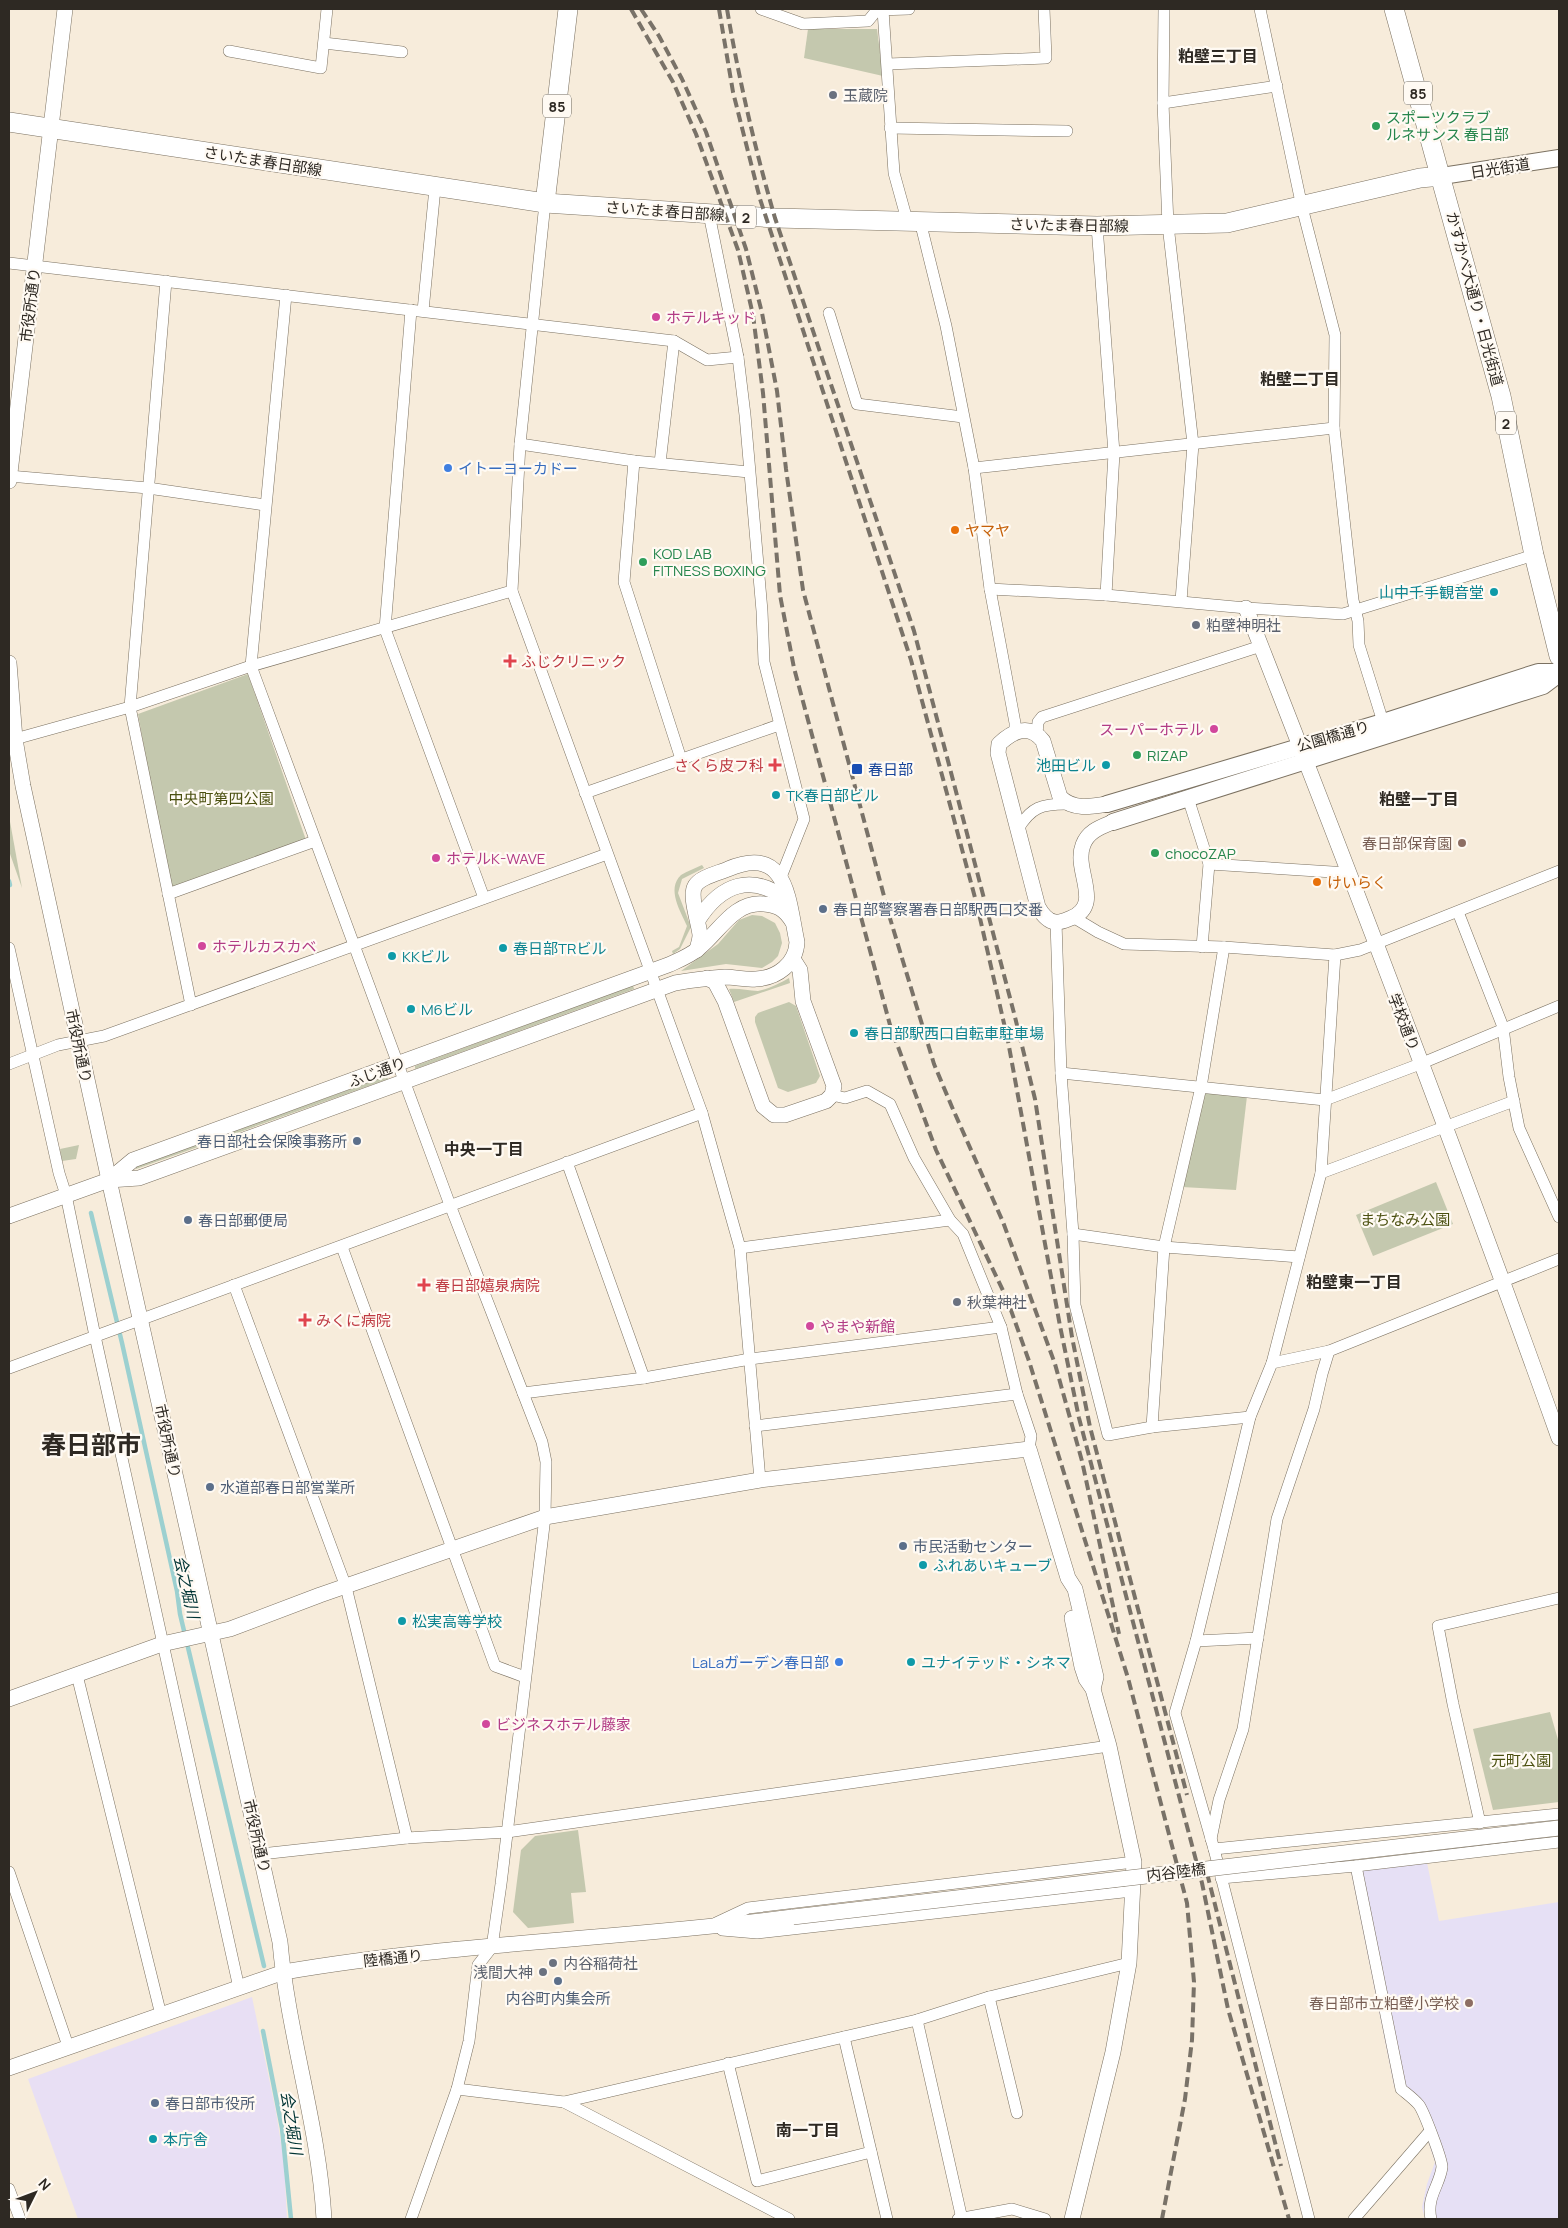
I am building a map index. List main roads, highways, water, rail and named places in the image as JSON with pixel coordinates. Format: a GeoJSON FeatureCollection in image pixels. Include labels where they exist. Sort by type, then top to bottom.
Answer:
{"type":"FeatureCollection","features":[{"type":"Feature","properties":{"kind":"main road","name":"85"},"geometry":{"type":"LineString","coordinates":[[545,203],[568,9]]}},
{"type":"Feature","properties":{"kind":"main road","name":"85"},"geometry":{"type":"LineString","coordinates":[[1394,9],[1442,176]]}},
{"type":"Feature","properties":{"kind":"main road","name":"さいたま春日部線"},"geometry":{"type":"LineString","coordinates":[[9,122],[435,188],[545,203],[775,218],[1097,226],[1227,223],[1420,178],[1442,176]]}},
{"type":"Feature","properties":{"kind":"main road","name":"日光街道"},"geometry":{"type":"LineString","coordinates":[[1442,176],[1559,158]]}},
{"type":"Feature","properties":{"kind":"main road","name":"かすかべ大通り・日光街道"},"geometry":{"type":"LineString","coordinates":[[1442,176],[1500,396],[1534,555],[1559,656]]}},
{"type":"Feature","properties":{"kind":"main road","name":"公園橋通り"},"geometry":{"type":"LineString","coordinates":[[1113,822],[1188,798],[1383,722],[1538,672],[1559,673]]}},
{"type":"Feature","properties":{"kind":"main road","name":"公園橋通り"},"geometry":{"type":"LineString","coordinates":[[1107,804],[1304,753],[1543,686],[1559,673]]}},
{"type":"Feature","properties":{"kind":"waterway","name":"会之堀川"},"geometry":{"type":"LineString","coordinates":[[9,881],[10,885]]}},
{"type":"Feature","properties":{"kind":"waterway","name":"会之堀川"},"geometry":{"type":"LineString","coordinates":[[91,1213],[122,1343],[177,1591],[180,1614],[264,1966]]}},
{"type":"Feature","properties":{"kind":"waterway","name":"会之堀川"},"geometry":{"type":"LineString","coordinates":[[263,2031],[282,2128],[291,2219]]}},
{"type":"Feature","properties":{"kind":"railway"},"geometry":{"type":"LineString","coordinates":[[631,9],[673,82],[696,134],[738,250],[753,315],[763,393],[780,595],[794,668],[890,1025],[936,1150],[1007,1299],[1029,1361],[1128,1678],[1187,1903],[1194,1982],[1192,2040],[1185,2099],[1162,2219]]}},
{"type":"Feature","properties":{"kind":"railway"},"geometry":{"type":"LineString","coordinates":[[641,9],[659,36],[682,79],[706,132],[746,249],[762,313],[777,391],[803,590],[889,915],[934,1064],[1003,1222],[1055,1364],[1082,1461],[1119,1634]]}},
{"type":"Feature","properties":{"kind":"railway"},"geometry":{"type":"LineString","coordinates":[[719,9],[733,92],[760,199],[911,660],[977,905],[1008,1041],[1060,1326],[1079,1418],[1202,1883],[1228,2009],[1289,2219]]}},
{"type":"Feature","properties":{"kind":"railway"},"geometry":{"type":"LineString","coordinates":[[727,9],[748,114],[775,218],[914,631],[1015,1017],[1035,1099],[1072,1337],[1090,1427],[1187,1795]]}},
{"type":"Feature","properties":{"kind":"railway"},"geometry":{"type":"LineString","coordinates":[[1207,1873],[1281,2166]]}},
{"type":"Feature","properties":{"kind":"place","name":"玉蔵院"},"geometry":{"type":"Point","coordinates":[833,95]}},
{"type":"Feature","properties":{"kind":"place","name":"スポーツクラブ ルネサンス 春日部"},"geometry":{"type":"Point","coordinates":[1376,126]}},
{"type":"Feature","properties":{"kind":"place","name":"ホテルキッド"},"geometry":{"type":"Point","coordinates":[656,317]}},
{"type":"Feature","properties":{"kind":"place","name":"イトーヨーカドー"},"geometry":{"type":"Point","coordinates":[448,468]}},
{"type":"Feature","properties":{"kind":"place","name":"ヤマヤ"},"geometry":{"type":"Point","coordinates":[955,530]}},
{"type":"Feature","properties":{"kind":"place","name":"KOD LAB FITNESS BOXING"},"geometry":{"type":"Point","coordinates":[643,562]}},
{"type":"Feature","properties":{"kind":"place","name":"山中千手観音堂"},"geometry":{"type":"Point","coordinates":[1494,592]}},
{"type":"Feature","properties":{"kind":"place","name":"粕壁神明社"},"geometry":{"type":"Point","coordinates":[1196,625]}},
{"type":"Feature","properties":{"kind":"place","name":"ふじクリニック"},"geometry":{"type":"Point","coordinates":[510,661]}},
{"type":"Feature","properties":{"kind":"place","name":"スーパーホテル"},"geometry":{"type":"Point","coordinates":[1214,729]}},
{"type":"Feature","properties":{"kind":"place","name":"RIZAP"},"geometry":{"type":"Point","coordinates":[1137,755]}},
{"type":"Feature","properties":{"kind":"place","name":"さくら皮フ科"},"geometry":{"type":"Point","coordinates":[775,765]}},
{"type":"Feature","properties":{"kind":"place","name":"池田ビル"},"geometry":{"type":"Point","coordinates":[1106,765]}},
{"type":"Feature","properties":{"kind":"place","name":"春日部"},"geometry":{"type":"Point","coordinates":[857,769]}},
{"type":"Feature","properties":{"kind":"place","name":"TK春日部ビル"},"geometry":{"type":"Point","coordinates":[776,795]}},
{"type":"Feature","properties":{"kind":"place","name":"春日部保育園"},"geometry":{"type":"Point","coordinates":[1462,843]}},
{"type":"Feature","properties":{"kind":"place","name":"chocoZAP"},"geometry":{"type":"Point","coordinates":[1155,853]}},
{"type":"Feature","properties":{"kind":"place","name":"ホテルK-WAVE"},"geometry":{"type":"Point","coordinates":[436,858]}},
{"type":"Feature","properties":{"kind":"place","name":"けいらく"},"geometry":{"type":"Point","coordinates":[1317,882]}},
{"type":"Feature","properties":{"kind":"place","name":"春日部警察署春日部駅西口交番"},"geometry":{"type":"Point","coordinates":[823,909]}},
{"type":"Feature","properties":{"kind":"place","name":"ホテルカスカベ"},"geometry":{"type":"Point","coordinates":[202,946]}},
{"type":"Feature","properties":{"kind":"place","name":"春日部TRビル"},"geometry":{"type":"Point","coordinates":[503,948]}},
{"type":"Feature","properties":{"kind":"place","name":"KKビル"},"geometry":{"type":"Point","coordinates":[392,956]}},
{"type":"Feature","properties":{"kind":"place","name":"M6ビル"},"geometry":{"type":"Point","coordinates":[411,1009]}},
{"type":"Feature","properties":{"kind":"place","name":"春日部駅西口自転車駐車場"},"geometry":{"type":"Point","coordinates":[854,1033]}},
{"type":"Feature","properties":{"kind":"place","name":"春日部社会保険事務所"},"geometry":{"type":"Point","coordinates":[357,1141]}},
{"type":"Feature","properties":{"kind":"place","name":"春日部郵便局"},"geometry":{"type":"Point","coordinates":[188,1220]}},
{"type":"Feature","properties":{"kind":"place","name":"春日部嬉泉病院"},"geometry":{"type":"Point","coordinates":[424,1285]}},
{"type":"Feature","properties":{"kind":"place","name":"秋葉神社"},"geometry":{"type":"Point","coordinates":[957,1302]}},
{"type":"Feature","properties":{"kind":"place","name":"みくに病院"},"geometry":{"type":"Point","coordinates":[305,1320]}},
{"type":"Feature","properties":{"kind":"place","name":"やまや新館"},"geometry":{"type":"Point","coordinates":[810,1326]}},
{"type":"Feature","properties":{"kind":"place","name":"水道部春日部営業所"},"geometry":{"type":"Point","coordinates":[210,1487]}},
{"type":"Feature","properties":{"kind":"place","name":"市民活動センター"},"geometry":{"type":"Point","coordinates":[903,1546]}},
{"type":"Feature","properties":{"kind":"place","name":"ふれあいキューブ"},"geometry":{"type":"Point","coordinates":[923,1565]}},
{"type":"Feature","properties":{"kind":"place","name":"松実高等学校"},"geometry":{"type":"Point","coordinates":[402,1621]}},
{"type":"Feature","properties":{"kind":"place","name":"LaLaガーデン春日部"},"geometry":{"type":"Point","coordinates":[839,1662]}},
{"type":"Feature","properties":{"kind":"place","name":"ユナイテッド・シネマ"},"geometry":{"type":"Point","coordinates":[911,1662]}},
{"type":"Feature","properties":{"kind":"place","name":"ビジネスホテル藤家"},"geometry":{"type":"Point","coordinates":[486,1724]}},
{"type":"Feature","properties":{"kind":"place","name":"内谷稲荷社"},"geometry":{"type":"Point","coordinates":[553,1963]}},
{"type":"Feature","properties":{"kind":"place","name":"浅間大神"},"geometry":{"type":"Point","coordinates":[543,1972]}},
{"type":"Feature","properties":{"kind":"place","name":"内谷町内集会所"},"geometry":{"type":"Point","coordinates":[558,1981]}},
{"type":"Feature","properties":{"kind":"place","name":"春日部市立粕壁小学校"},"geometry":{"type":"Point","coordinates":[1469,2003]}},
{"type":"Feature","properties":{"kind":"place","name":"春日部市役所"},"geometry":{"type":"Point","coordinates":[155,2103]}},
{"type":"Feature","properties":{"kind":"place","name":"本庁舎"},"geometry":{"type":"Point","coordinates":[153,2139]}},
{"type":"Feature","properties":{"kind":"district","name":"粕壁三丁目"},"geometry":{"type":"Point","coordinates":[1218,56]}},
{"type":"Feature","properties":{"kind":"district","name":"粕壁二丁目"},"geometry":{"type":"Point","coordinates":[1300,379]}},
{"type":"Feature","properties":{"kind":"district","name":"粕壁一丁目"},"geometry":{"type":"Point","coordinates":[1419,799]}},
{"type":"Feature","properties":{"kind":"district","name":"中央一丁目"},"geometry":{"type":"Point","coordinates":[484,1149]}},
{"type":"Feature","properties":{"kind":"district","name":"粕壁東一丁目"},"geometry":{"type":"Point","coordinates":[1354,1282]}},
{"type":"Feature","properties":{"kind":"district","name":"春日部市"},"geometry":{"type":"Point","coordinates":[91,1444]}},
{"type":"Feature","properties":{"kind":"district","name":"南一丁目"},"geometry":{"type":"Point","coordinates":[808,2130]}},
{"type":"Feature","properties":{"kind":"park label","name":"中央町第四公園"},"geometry":{"type":"Point","coordinates":[221,798]}},
{"type":"Feature","properties":{"kind":"park label","name":"まちなみ公園"},"geometry":{"type":"Point","coordinates":[1405,1219]}},
{"type":"Feature","properties":{"kind":"park label","name":"元町公園"},"geometry":{"type":"Point","coordinates":[1521,1760]}}]}
